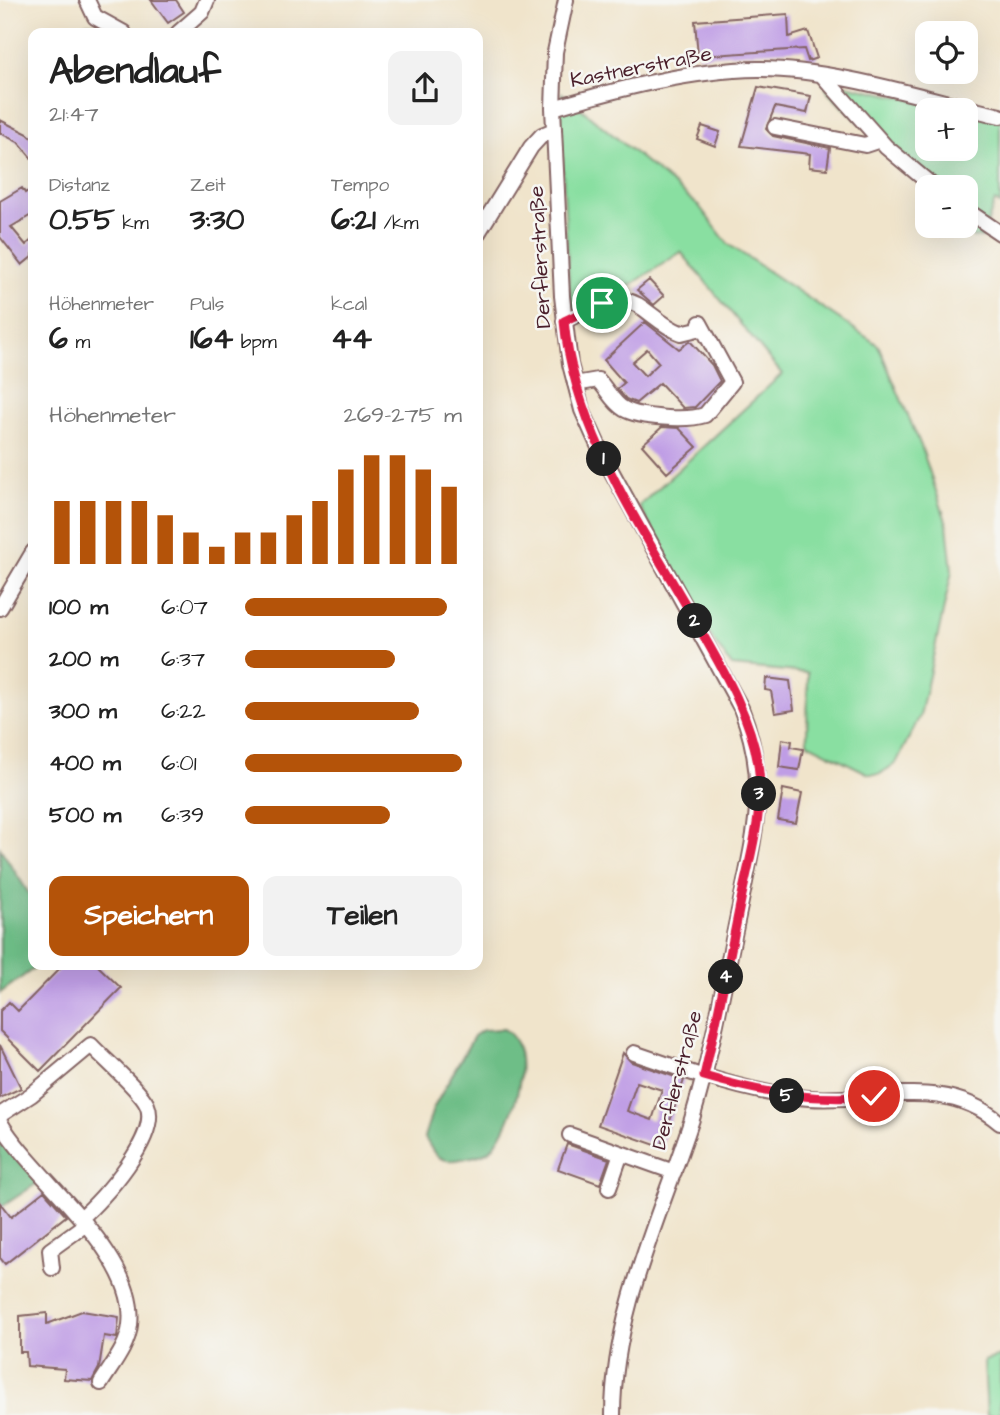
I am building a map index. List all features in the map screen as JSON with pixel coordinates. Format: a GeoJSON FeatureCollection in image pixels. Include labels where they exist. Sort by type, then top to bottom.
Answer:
{"type":"FeatureCollection","features":[{"type":"Feature","properties":{"kind":"street"},"geometry":{"type":"LineString","coordinates":[[87,0],[96,17],[115,28]]}},
{"type":"Feature","properties":{"kind":"street","name":"Derflerstraße"},"geometry":{"type":"LineString","coordinates":[[566,0],[555,52],[553,107],[564,321],[575,384],[602,454],[731,685],[750,731],[758,767],[755,827],[704,1077],[623,1326],[614,1376],[612,1415]]}},
{"type":"Feature","properties":{"kind":"street"},"geometry":{"type":"LineString","coordinates":[[182,28],[201,4]]}},
{"type":"Feature","properties":{"kind":"street","name":"Kastnerstraße"},"geometry":{"type":"LineString","coordinates":[[553,107],[704,73],[760,69],[822,75],[1000,116]]}},
{"type":"Feature","properties":{"kind":"street"},"geometry":{"type":"LineString","coordinates":[[822,75],[880,140],[920,175]]}},
{"type":"Feature","properties":{"kind":"street"},"geometry":{"type":"LineString","coordinates":[[775,127],[865,145],[880,140]]}},
{"type":"Feature","properties":{"kind":"street"},"geometry":{"type":"LineString","coordinates":[[483,225],[531,147],[542,135],[554,130]]}},
{"type":"Feature","properties":{"kind":"street"},"geometry":{"type":"LineString","coordinates":[[978,218],[1000,233]]}},
{"type":"Feature","properties":{"kind":"street"},"geometry":{"type":"LineString","coordinates":[[564,321],[610,299],[621,298],[637,303],[681,333],[701,325],[732,383],[713,408],[701,417],[656,417],[630,411],[618,405],[598,380],[575,384]]}},
{"type":"Feature","properties":{"kind":"street"},"geometry":{"type":"LineString","coordinates":[[0,608],[28,560]]}},
{"type":"Feature","properties":{"kind":"street"},"geometry":{"type":"LineString","coordinates":[[0,1115],[31,1096],[91,1045],[146,1104],[148,1120],[143,1142],[84,1221],[50,1250],[52,1268]]}},
{"type":"Feature","properties":{"kind":"street"},"geometry":{"type":"LineString","coordinates":[[635,1053],[744,1088],[810,1098],[942,1094],[971,1103],[1000,1123]]}},
{"type":"Feature","properties":{"kind":"street"},"geometry":{"type":"LineString","coordinates":[[0,1122],[13,1143],[84,1221],[116,1270],[130,1312],[129,1333],[102,1382]]}},
{"type":"Feature","properties":{"kind":"street"},"geometry":{"type":"LineString","coordinates":[[570,1135],[674,1172]]}},
{"type":"Feature","properties":{"kind":"street"},"geometry":{"type":"LineString","coordinates":[[609,1188],[621,1153]]}},
{"type":"Feature","properties":{"kind":"green space"},"geometry":{"type":"Polygon","coordinates":[[[88,23],[108,28],[74,28],[88,23]]]}},
{"type":"Feature","properties":{"kind":"green space"},"geometry":{"type":"Polygon","coordinates":[[[823,80],[915,100],[915,161],[978,161],[978,115],[1000,120],[1000,204],[995,201],[982,238],[978,238],[978,175],[916,175],[829,94],[823,80]]]}},
{"type":"Feature","properties":{"kind":"green space"},"geometry":{"type":"Polygon","coordinates":[[[562,93],[699,206],[728,244],[878,345],[921,446],[947,524],[952,571],[920,716],[896,763],[880,774],[869,774],[807,743],[808,673],[732,666],[713,640],[639,506],[782,374],[681,252],[571,324],[560,118],[562,93]]]}},
{"type":"Feature","properties":{"kind":"green space"},"geometry":{"type":"Polygon","coordinates":[[[0,848],[28,892],[28,970],[32,970],[0,993],[0,848]]]}},
{"type":"Feature","properties":{"kind":"green space"},"geometry":{"type":"Polygon","coordinates":[[[504,1029],[514,1039],[521,1069],[519,1087],[508,1122],[492,1148],[486,1152],[455,1160],[442,1159],[434,1153],[424,1137],[433,1109],[474,1036],[483,1030],[504,1029]]]}},
{"type":"Feature","properties":{"kind":"green space"},"geometry":{"type":"Polygon","coordinates":[[[0,1127],[42,1180],[0,1208],[0,1127]]]}},
{"type":"Feature","properties":{"kind":"green space"},"geometry":{"type":"Polygon","coordinates":[[[1000,1356],[1000,1415],[987,1415],[984,1361],[1000,1356]]]}},
{"type":"Feature","properties":{"kind":"building"},"geometry":{"type":"Polygon","coordinates":[[[151,0],[176,0],[184,12],[168,23],[151,0]]]}},
{"type":"Feature","properties":{"kind":"building"},"geometry":{"type":"Polygon","coordinates":[[[788,14],[789,37],[808,31],[817,58],[808,61],[804,49],[698,56],[695,21],[788,14]]]}},
{"type":"Feature","properties":{"kind":"building"},"geometry":{"type":"Polygon","coordinates":[[[758,87],[811,96],[807,113],[775,107],[766,129],[773,136],[830,148],[827,169],[809,167],[810,154],[741,146],[758,87]]]}},
{"type":"Feature","properties":{"kind":"building"},"geometry":{"type":"Polygon","coordinates":[[[0,120],[28,134],[28,154],[18,142],[0,133],[0,120]]]}},
{"type":"Feature","properties":{"kind":"building"},"geometry":{"type":"Polygon","coordinates":[[[702,126],[720,132],[715,146],[697,139],[702,126]]]}},
{"type":"Feature","properties":{"kind":"building"},"geometry":{"type":"Polygon","coordinates":[[[22,188],[25,193],[28,191],[28,217],[11,227],[26,245],[28,243],[28,260],[22,265],[0,237],[0,201],[22,188]]]}},
{"type":"Feature","properties":{"kind":"building"},"geometry":{"type":"Polygon","coordinates":[[[649,280],[664,296],[654,305],[637,290],[649,280]]]}},
{"type":"Feature","properties":{"kind":"building"},"geometry":{"type":"Polygon","coordinates":[[[645,322],[679,349],[690,341],[712,365],[720,381],[695,407],[683,408],[660,383],[636,403],[626,399],[617,389],[624,383],[604,360],[645,322]],[[647,349],[632,362],[645,376],[659,363],[647,349]]]}},
{"type":"Feature","properties":{"kind":"building"},"geometry":{"type":"Polygon","coordinates":[[[662,427],[679,428],[697,447],[667,473],[642,445],[662,427]]]}},
{"type":"Feature","properties":{"kind":"building"},"geometry":{"type":"Polygon","coordinates":[[[766,678],[790,681],[794,710],[775,713],[771,691],[765,690],[766,678]]]}},
{"type":"Feature","properties":{"kind":"building"},"geometry":{"type":"Polygon","coordinates":[[[782,739],[792,741],[791,747],[803,749],[799,770],[779,767],[782,739]]]}},
{"type":"Feature","properties":{"kind":"building"},"geometry":{"type":"Polygon","coordinates":[[[783,789],[802,793],[796,823],[778,820],[783,789]]]}},
{"type":"Feature","properties":{"kind":"building"},"geometry":{"type":"Polygon","coordinates":[[[58,970],[102,970],[121,988],[40,1071],[0,1031],[0,1011],[9,1002],[18,1011],[58,970]]]}},
{"type":"Feature","properties":{"kind":"building"},"geometry":{"type":"Polygon","coordinates":[[[0,1045],[21,1088],[0,1098],[0,1045]]]}},
{"type":"Feature","properties":{"kind":"building"},"geometry":{"type":"Polygon","coordinates":[[[623,1053],[631,1062],[684,1080],[661,1147],[598,1125],[623,1053]],[[637,1082],[627,1111],[652,1120],[662,1090],[637,1082]]]}},
{"type":"Feature","properties":{"kind":"building"},"geometry":{"type":"Polygon","coordinates":[[[567,1144],[609,1159],[600,1184],[558,1169],[567,1144]]]}},
{"type":"Feature","properties":{"kind":"building"},"geometry":{"type":"Polygon","coordinates":[[[44,1191],[66,1216],[5,1264],[0,1258],[0,1203],[11,1217],[44,1191]]]}},
{"type":"Feature","properties":{"kind":"building"},"geometry":{"type":"Polygon","coordinates":[[[82,1311],[119,1317],[117,1338],[104,1336],[99,1368],[92,1381],[64,1379],[65,1369],[27,1366],[26,1352],[20,1352],[20,1316],[47,1313],[47,1324],[82,1311]]]}},
{"type":"Feature","properties":{"kind":"route"},"geometry":{"type":"LineString","coordinates":[[602,303],[564,321],[570,364],[582,410],[602,454],[731,685],[750,731],[758,767],[760,785],[757,816],[704,1076],[744,1088],[786,1096],[833,1099],[874,1096]]}}]}
